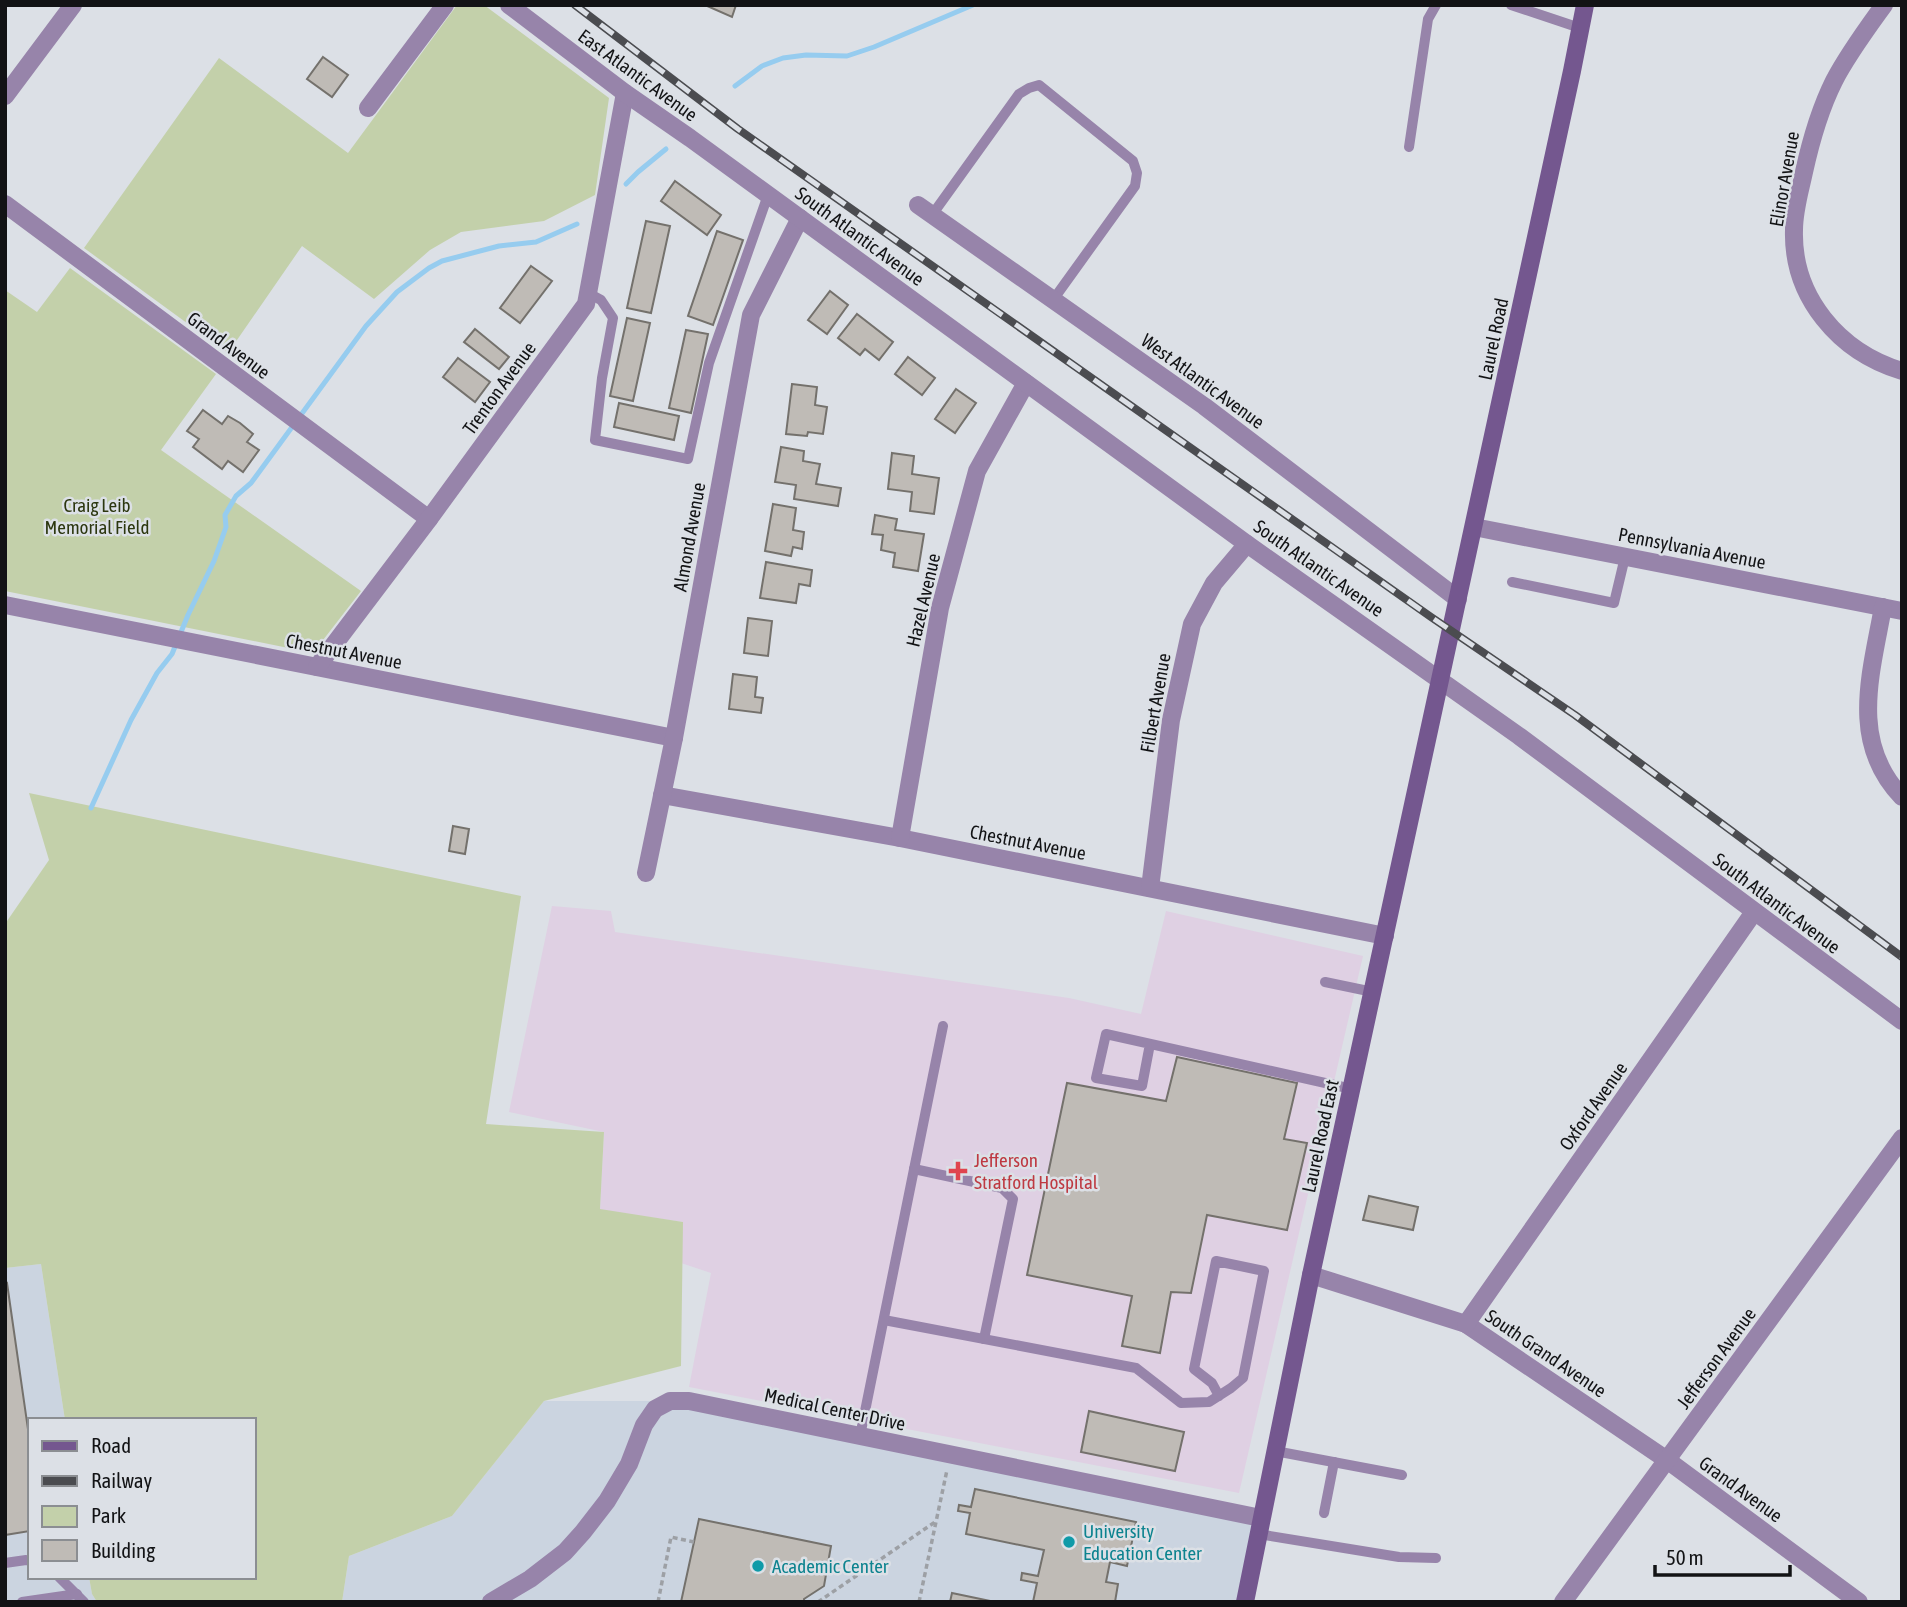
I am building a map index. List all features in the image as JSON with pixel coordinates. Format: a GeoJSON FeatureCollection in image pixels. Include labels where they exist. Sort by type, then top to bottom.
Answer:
{"type":"FeatureCollection","features":[{"type":"Feature","properties":{"kind":"main road","name":"Laurel Road"},"geometry":{"type":"LineString","coordinates":[[1440,680],[1585,5]]}},
{"type":"Feature","properties":{"kind":"main road","name":"Laurel Road East"},"geometry":{"type":"LineString","coordinates":[[1245,1602],[1311,1275],[1440,680]]}},
{"type":"Feature","properties":{"kind":"street"},"geometry":{"type":"LineString","coordinates":[[5,96],[73,5]]}},
{"type":"Feature","properties":{"kind":"street"},"geometry":{"type":"LineString","coordinates":[[368,108],[445,5]]}},
{"type":"Feature","properties":{"kind":"street","name":"East Atlantic Avenue"},"geometry":{"type":"LineString","coordinates":[[509,5],[625,93],[709,152]]}},
{"type":"Feature","properties":{"kind":"street","name":"Elinor Avenue"},"geometry":{"type":"LineString","coordinates":[[1884,5],[1844,62],[1817,118],[1797,206],[1794,243],[1807,291],[1830,327],[1864,356],[1902,372]]}},
{"type":"Feature","properties":{"kind":"street","name":"Trenton Avenue"},"geometry":{"type":"LineString","coordinates":[[317,667],[586,304],[625,93]]}},
{"type":"Feature","properties":{"kind":"street","name":"South Atlantic Avenue"},"geometry":{"type":"LineString","coordinates":[[709,152],[1247,544],[1519,736],[1902,1021]]}},
{"type":"Feature","properties":{"kind":"street","name":"Grand Avenue"},"geometry":{"type":"LineString","coordinates":[[5,204],[429,519]]}},
{"type":"Feature","properties":{"kind":"street","name":"West Atlantic Avenue"},"geometry":{"type":"LineString","coordinates":[[925,210],[1204,406],[1458,599]]}},
{"type":"Feature","properties":{"kind":"street","name":"Almond Avenue"},"geometry":{"type":"LineString","coordinates":[[646,873],[674,738],[751,315],[800,218]]}},
{"type":"Feature","properties":{"kind":"street","name":"Hazel Avenue"},"geometry":{"type":"LineString","coordinates":[[900,838],[940,608],[974,483],[1026,383]]}},
{"type":"Feature","properties":{"kind":"street","name":"Pennsylvania Avenue"},"geometry":{"type":"LineString","coordinates":[[1474,527],[1902,611]]}},
{"type":"Feature","properties":{"kind":"street","name":"Filbert Avenue"},"geometry":{"type":"LineString","coordinates":[[1150,888],[1171,720],[1192,624],[1214,583],[1247,544]]}},
{"type":"Feature","properties":{"kind":"street","name":"Chestnut Avenue"},"geometry":{"type":"LineString","coordinates":[[5,605],[674,738]]}},
{"type":"Feature","properties":{"kind":"street"},"geometry":{"type":"LineString","coordinates":[[1883,607],[1868,692],[1867,725],[1881,771],[1902,797]]}},
{"type":"Feature","properties":{"kind":"street","name":"Chestnut Avenue"},"geometry":{"type":"LineString","coordinates":[[662,795],[900,838],[1385,936]]}},
{"type":"Feature","properties":{"kind":"street","name":"Oxford Avenue"},"geometry":{"type":"LineString","coordinates":[[1466,1324],[1754,912]]}},
{"type":"Feature","properties":{"kind":"street","name":"Jefferson Avenue"},"geometry":{"type":"LineString","coordinates":[[1563,1602],[1902,1138]]}},
{"type":"Feature","properties":{"kind":"street","name":"South Grand Avenue"},"geometry":{"type":"LineString","coordinates":[[1311,1275],[1466,1324],[1667,1460]]}},
{"type":"Feature","properties":{"kind":"street","name":"Medical Center Drive"},"geometry":{"type":"LineString","coordinates":[[491,1602],[530,1579],[565,1552],[607,1501],[629,1464],[644,1425],[655,1409],[670,1401],[689,1401],[951,1454],[1260,1526]]}},
{"type":"Feature","properties":{"kind":"street","name":"Grand Avenue"},"geometry":{"type":"LineString","coordinates":[[1667,1460],[1859,1602]]}},
{"type":"Feature","properties":{"kind":"lane"},"geometry":{"type":"LineString","coordinates":[[1409,147],[1428,19],[1436,5]]}},
{"type":"Feature","properties":{"kind":"lane"},"geometry":{"type":"LineString","coordinates":[[1511,5],[1580,28]]}},
{"type":"Feature","properties":{"kind":"lane"},"geometry":{"type":"LineString","coordinates":[[925,210],[1019,94],[1039,85],[1133,161],[1137,173],[1135,186],[1053,300]]}},
{"type":"Feature","properties":{"kind":"lane"},"geometry":{"type":"LineString","coordinates":[[588,293],[601,300],[613,318],[602,377],[595,440],[688,459],[709,363],[768,195]]}},
{"type":"Feature","properties":{"kind":"lane"},"geometry":{"type":"LineString","coordinates":[[1513,582],[1614,603],[1625,556]]}},
{"type":"Feature","properties":{"kind":"lane"},"geometry":{"type":"LineString","coordinates":[[1325,982],[1373,992]]}},
{"type":"Feature","properties":{"kind":"lane"},"geometry":{"type":"LineString","coordinates":[[860,1436],[943,1026]]}},
{"type":"Feature","properties":{"kind":"lane"},"geometry":{"type":"LineString","coordinates":[[1150,1044],[1142,1086],[1096,1078],[1106,1034],[1352,1088]]}},
{"type":"Feature","properties":{"kind":"lane"},"geometry":{"type":"LineString","coordinates":[[914,1169],[1002,1188],[1013,1199],[984,1339]]}},
{"type":"Feature","properties":{"kind":"lane"},"geometry":{"type":"LineString","coordinates":[[884,1320],[1136,1368],[1181,1403],[1209,1402],[1219,1396],[1243,1378],[1264,1271],[1216,1261],[1194,1369],[1212,1383],[1219,1396]]}},
{"type":"Feature","properties":{"kind":"lane"},"geometry":{"type":"LineString","coordinates":[[1275,1451],[1402,1475]]}},
{"type":"Feature","properties":{"kind":"lane"},"geometry":{"type":"LineString","coordinates":[[1324,1513],[1334,1462]]}},
{"type":"Feature","properties":{"kind":"lane"},"geometry":{"type":"LineString","coordinates":[[1260,1526],[1399,1557],[1436,1558]]}},
{"type":"Feature","properties":{"kind":"lane"},"geometry":{"type":"LineString","coordinates":[[5,1563],[28,1561]]}},
{"type":"Feature","properties":{"kind":"lane"},"geometry":{"type":"LineString","coordinates":[[61,1579],[80,1598]]}},
{"type":"Feature","properties":{"kind":"lane"},"geometry":{"type":"LineString","coordinates":[[22,1602],[80,1598]]}},
{"type":"Feature","properties":{"kind":"path"},"geometry":{"type":"LineString","coordinates":[[919,1602],[951,1454]]}},
{"type":"Feature","properties":{"kind":"path"},"geometry":{"type":"LineString","coordinates":[[818,1602],[937,1521]]}},
{"type":"Feature","properties":{"kind":"path"},"geometry":{"type":"LineString","coordinates":[[658,1602],[671,1537],[694,1542]]}},
{"type":"Feature","properties":{"kind":"shaded area","name":"Jefferson Stratford Hospital"},"geometry":{"type":"Polygon","coordinates":[[[552,906],[611,911],[615,932],[1069,998],[1141,1014],[1166,911],[1363,956],[1239,1493],[689,1387],[711,1273],[678,1262],[683,1222],[600,1210],[604,1132],[509,1112],[552,906]]]}},
{"type":"Feature","properties":{"kind":"shaded area"},"geometry":{"type":"Polygon","coordinates":[[[41,1264],[65,1418],[28,1418],[28,1579],[89,1579],[92,1594],[97,1602],[5,1602],[5,1268],[41,1264]]]}},
{"type":"Feature","properties":{"kind":"shaded area"},"geometry":{"type":"Polygon","coordinates":[[[544,1401],[689,1401],[1261,1518],[1245,1602],[342,1602],[349,1556],[452,1516],[544,1401]]]}},
{"type":"Feature","properties":{"kind":"green space"},"geometry":{"type":"Polygon","coordinates":[[[457,5],[484,5],[609,98],[595,195],[544,221],[461,232],[430,250],[374,299],[302,246],[228,353],[84,248],[219,58],[348,153],[457,5]]]}},
{"type":"Feature","properties":{"kind":"green space","name":"Craig Leib Memorial Field"},"geometry":{"type":"Polygon","coordinates":[[[70,268],[216,374],[161,450],[361,591],[313,653],[5,591],[5,290],[37,312],[70,268]]]}},
{"type":"Feature","properties":{"kind":"green space"},"geometry":{"type":"Polygon","coordinates":[[[29,793],[521,896],[486,1124],[604,1132],[600,1209],[683,1222],[681,1366],[544,1401],[452,1516],[349,1556],[342,1602],[97,1602],[92,1594],[89,1579],[256,1579],[256,1418],[65,1418],[41,1264],[5,1268],[5,924],[49,860],[29,793]]]}},
{"type":"Feature","properties":{"kind":"building"},"geometry":{"type":"Polygon","coordinates":[[[705,5],[736,5],[732,17],[705,5]]]}},
{"type":"Feature","properties":{"kind":"building"},"geometry":{"type":"Polygon","coordinates":[[[323,57],[348,75],[332,97],[307,79],[323,57]]]}},
{"type":"Feature","properties":{"kind":"building"},"geometry":{"type":"Polygon","coordinates":[[[675,181],[721,215],[707,235],[661,201],[675,181]]]}},
{"type":"Feature","properties":{"kind":"building"},"geometry":{"type":"Polygon","coordinates":[[[646,221],[670,226],[651,313],[627,308],[646,221]]]}},
{"type":"Feature","properties":{"kind":"building"},"geometry":{"type":"Polygon","coordinates":[[[717,231],[743,240],[713,325],[688,316],[717,231]]]}},
{"type":"Feature","properties":{"kind":"building"},"geometry":{"type":"Polygon","coordinates":[[[531,266],[552,281],[520,323],[500,308],[531,266]]]}},
{"type":"Feature","properties":{"kind":"building"},"geometry":{"type":"Polygon","coordinates":[[[830,291],[848,305],[827,334],[808,320],[830,291]]]}},
{"type":"Feature","properties":{"kind":"building"},"geometry":{"type":"Polygon","coordinates":[[[857,314],[893,342],[879,360],[865,349],[860,355],[838,338],[857,314]]]}},
{"type":"Feature","properties":{"kind":"building"},"geometry":{"type":"Polygon","coordinates":[[[627,318],[650,323],[633,401],[610,396],[627,318]]]}},
{"type":"Feature","properties":{"kind":"building"},"geometry":{"type":"Polygon","coordinates":[[[475,329],[509,357],[499,369],[464,342],[475,329]]]}},
{"type":"Feature","properties":{"kind":"building"},"geometry":{"type":"Polygon","coordinates":[[[686,330],[708,334],[691,413],[669,408],[686,330]]]}},
{"type":"Feature","properties":{"kind":"building"},"geometry":{"type":"Polygon","coordinates":[[[908,357],[935,378],[922,395],[895,374],[908,357]]]}},
{"type":"Feature","properties":{"kind":"building"},"geometry":{"type":"Polygon","coordinates":[[[458,358],[490,382],[475,402],[443,377],[458,358]]]}},
{"type":"Feature","properties":{"kind":"building"},"geometry":{"type":"Polygon","coordinates":[[[792,384],[817,387],[815,405],[827,407],[823,434],[786,434],[792,384]]]}},
{"type":"Feature","properties":{"kind":"building"},"geometry":{"type":"Polygon","coordinates":[[[956,389],[976,403],[955,433],[935,419],[956,389]]]}},
{"type":"Feature","properties":{"kind":"building"},"geometry":{"type":"Polygon","coordinates":[[[619,403],[679,416],[674,440],[614,427],[619,403]]]}},
{"type":"Feature","properties":{"kind":"building"},"geometry":{"type":"Polygon","coordinates":[[[203,410],[222,424],[228,416],[253,434],[247,442],[259,450],[243,472],[228,461],[222,469],[193,447],[199,439],[187,431],[203,410]]]}},
{"type":"Feature","properties":{"kind":"building"},"geometry":{"type":"Polygon","coordinates":[[[781,447],[804,451],[803,461],[820,464],[816,484],[841,488],[838,506],[794,499],[796,485],[775,482],[781,447]]]}},
{"type":"Feature","properties":{"kind":"building"},"geometry":{"type":"Polygon","coordinates":[[[892,453],[914,456],[912,474],[939,478],[934,514],[910,511],[912,492],[888,489],[892,453]]]}},
{"type":"Feature","properties":{"kind":"building"},"geometry":{"type":"Polygon","coordinates":[[[773,504],[796,508],[793,530],[804,532],[802,549],[793,547],[791,556],[765,551],[773,504]]]}},
{"type":"Feature","properties":{"kind":"building"},"geometry":{"type":"Polygon","coordinates":[[[875,515],[897,519],[895,530],[924,534],[918,571],[893,567],[895,553],[881,550],[883,535],[872,534],[875,515]]]}},
{"type":"Feature","properties":{"kind":"building"},"geometry":{"type":"Polygon","coordinates":[[[766,562],[812,570],[810,586],[799,584],[796,603],[760,598],[766,562]]]}},
{"type":"Feature","properties":{"kind":"building"},"geometry":{"type":"Polygon","coordinates":[[[748,618],[772,621],[768,656],[744,653],[748,618]]]}},
{"type":"Feature","properties":{"kind":"building"},"geometry":{"type":"Polygon","coordinates":[[[733,674],[757,677],[755,697],[763,698],[761,713],[729,709],[733,674]]]}},
{"type":"Feature","properties":{"kind":"building"},"geometry":{"type":"Polygon","coordinates":[[[453,826],[469,829],[465,854],[449,851],[453,826]]]}},
{"type":"Feature","properties":{"kind":"building"},"geometry":{"type":"Polygon","coordinates":[[[1177,1057],[1297,1083],[1284,1139],[1307,1143],[1287,1230],[1207,1215],[1191,1293],[1171,1292],[1160,1353],[1122,1346],[1132,1296],[1027,1275],[1067,1083],[1166,1101],[1177,1057]]]}},
{"type":"Feature","properties":{"kind":"building"},"geometry":{"type":"Polygon","coordinates":[[[1369,1196],[1418,1207],[1413,1230],[1363,1220],[1369,1196]]]}},
{"type":"Feature","properties":{"kind":"building"},"geometry":{"type":"Polygon","coordinates":[[[7,1283],[28,1429],[28,1531],[5,1535],[7,1283]]]}},
{"type":"Feature","properties":{"kind":"building"},"geometry":{"type":"Polygon","coordinates":[[[1089,1411],[1184,1432],[1175,1471],[1081,1452],[1089,1411]]]}},
{"type":"Feature","properties":{"kind":"building","name":"University Education Center"},"geometry":{"type":"Polygon","coordinates":[[[975,1489],[1136,1522],[1127,1566],[1110,1562],[1106,1582],[1118,1584],[1115,1602],[1033,1602],[1037,1583],[1021,1580],[1022,1573],[1038,1576],[1044,1550],[966,1534],[970,1513],[958,1511],[959,1505],[971,1507],[975,1489]]]}},
{"type":"Feature","properties":{"kind":"building","name":"Academic Center"},"geometry":{"type":"Polygon","coordinates":[[[699,1519],[831,1546],[824,1586],[804,1599],[804,1602],[681,1602],[699,1519]]]}},
{"type":"Feature","properties":{"kind":"building"},"geometry":{"type":"Polygon","coordinates":[[[952,1593],[995,1602],[950,1602],[952,1593]]]}},
{"type":"Feature","properties":{"kind":"waterway"},"geometry":{"type":"LineString","coordinates":[[735,86],[762,66],[783,58],[806,55],[847,56],[973,5]]}},
{"type":"Feature","properties":{"kind":"waterway"},"geometry":{"type":"LineString","coordinates":[[626,184],[666,149]]}},
{"type":"Feature","properties":{"kind":"waterway"},"geometry":{"type":"LineString","coordinates":[[91,808],[131,720],[157,673],[172,654],[214,561],[226,527],[225,515],[236,496],[251,483],[366,326],[397,292],[442,261],[499,246],[536,242],[577,224]]}},
{"type":"Feature","properties":{"kind":"railway"},"geometry":{"type":"LineString","coordinates":[[575,5],[738,129],[1431,617],[1575,715],[1902,957]]}},
{"type":"Feature","properties":{"kind":"place","name":"Jefferson Stratford Hospital"},"geometry":{"type":"Point","coordinates":[958,1171]}},
{"type":"Feature","properties":{"kind":"place","name":"University Education Center"},"geometry":{"type":"Point","coordinates":[1069,1542]}},
{"type":"Feature","properties":{"kind":"place","name":"Academic Center"},"geometry":{"type":"Point","coordinates":[758,1566]}}]}
